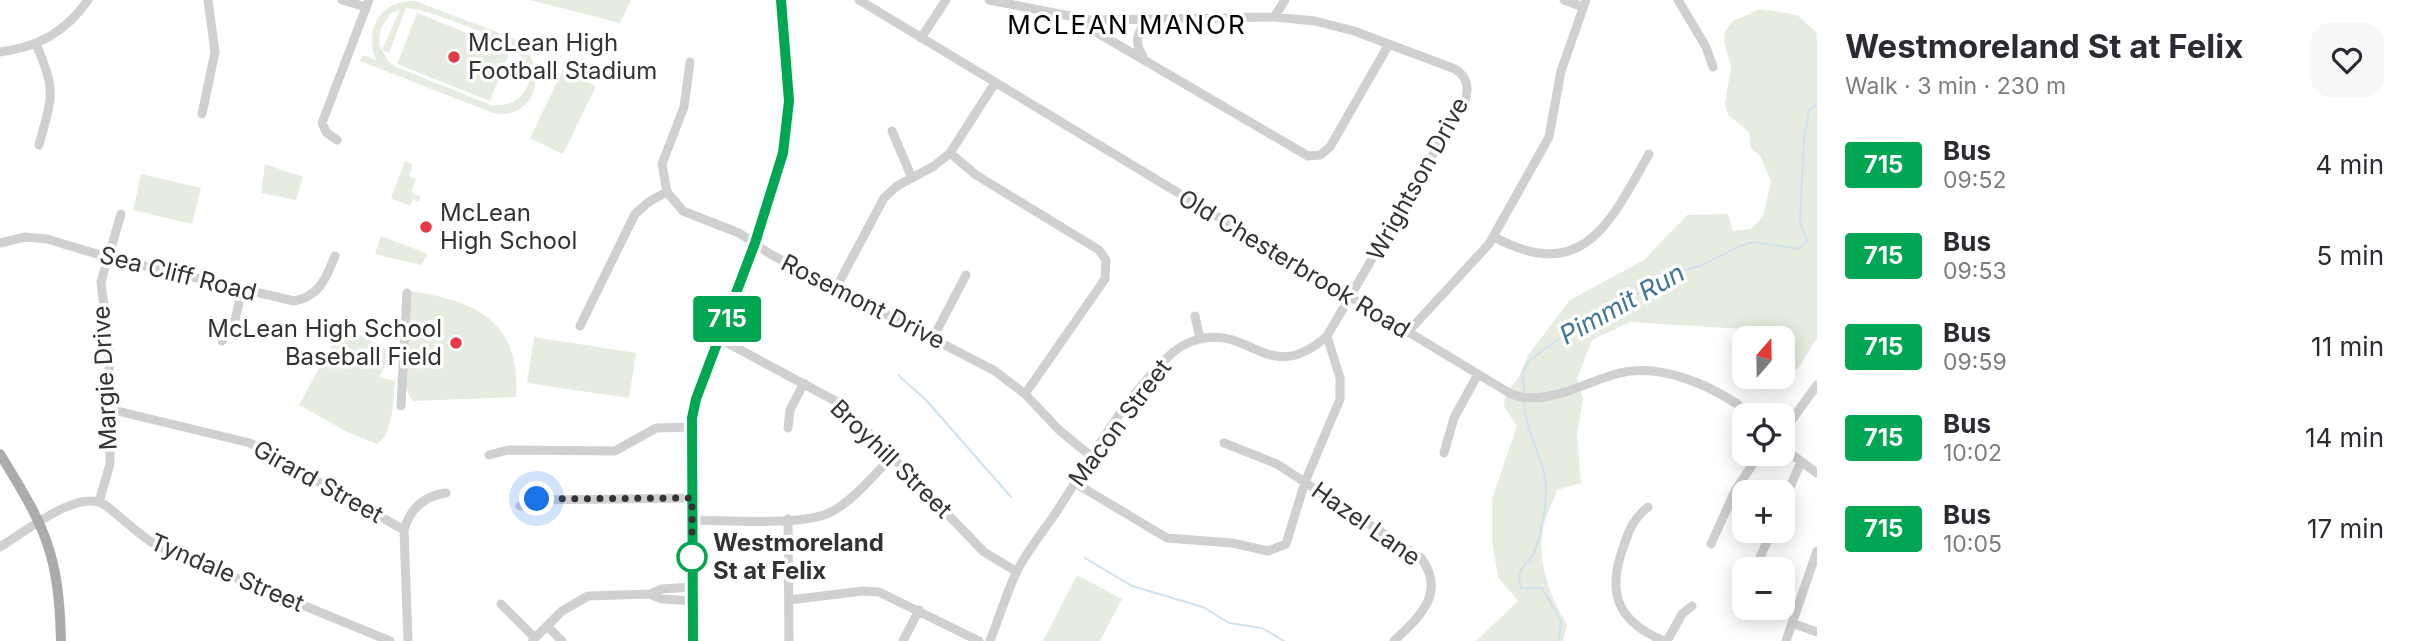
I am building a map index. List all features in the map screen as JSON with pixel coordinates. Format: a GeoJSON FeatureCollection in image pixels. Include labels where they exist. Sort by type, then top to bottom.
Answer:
{"type":"FeatureCollection","features":[{"type":"Feature","properties":{"kind":"main road"},"geometry":{"type":"LineString","coordinates":[[693,641],[692,427],[696,399],[755,243],[782,159],[789,94],[780,0]]}},
{"type":"Feature","properties":{"kind":"main road"},"geometry":{"type":"LineString","coordinates":[[0,454],[41,523],[56,565],[61,641]]}},
{"type":"Feature","properties":{"kind":"street"},"geometry":{"type":"LineString","coordinates":[[0,52],[37,44],[62,29],[88,0]]}},
{"type":"Feature","properties":{"kind":"street"},"geometry":{"type":"LineString","coordinates":[[202,114],[215,52],[208,0]]}},
{"type":"Feature","properties":{"kind":"street"},"geometry":{"type":"LineString","coordinates":[[337,141],[326,132],[322,123],[367,4],[342,0]]}},
{"type":"Feature","properties":{"kind":"street","name":"Old Chesterbrook Road"},"geometry":{"type":"LineString","coordinates":[[859,0],[1407,333],[1516,396],[1572,391],[1626,372],[1653,371],[1710,390],[1732,403]]}},
{"type":"Feature","properties":{"kind":"street"},"geometry":{"type":"LineString","coordinates":[[921,38],[946,0]]}},
{"type":"Feature","properties":{"kind":"street"},"geometry":{"type":"LineString","coordinates":[[989,0],[1090,20],[1274,17],[1335,25],[1389,44],[1330,147],[1320,155],[1306,156],[1098,31],[1064,16]]}},
{"type":"Feature","properties":{"kind":"street"},"geometry":{"type":"LineString","coordinates":[[1274,17],[1285,0]]}},
{"type":"Feature","properties":{"kind":"street"},"geometry":{"type":"LineString","coordinates":[[1407,333],[1448,292],[1494,237],[1550,134],[1561,71],[1584,4],[1564,0]]}},
{"type":"Feature","properties":{"kind":"street"},"geometry":{"type":"LineString","coordinates":[[1678,0],[1702,40],[1713,67]]}},
{"type":"Feature","properties":{"kind":"street"},"geometry":{"type":"LineString","coordinates":[[1146,59],[1138,48],[1138,35],[1144,25],[1155,19]]}},
{"type":"Feature","properties":{"kind":"street"},"geometry":{"type":"LineString","coordinates":[[37,44],[52,86],[51,106],[39,145]]}},
{"type":"Feature","properties":{"kind":"street","name":"Wrightson Drive"},"geometry":{"type":"LineString","coordinates":[[1327,336],[1466,98],[1466,80],[1455,69],[1389,44]]}},
{"type":"Feature","properties":{"kind":"street"},"geometry":{"type":"LineString","coordinates":[[580,326],[635,214],[650,201],[667,192],[662,164],[684,107],[690,62]]}},
{"type":"Feature","properties":{"kind":"street"},"geometry":{"type":"LineString","coordinates":[[836,288],[884,198],[950,153],[995,83]]}},
{"type":"Feature","properties":{"kind":"street"},"geometry":{"type":"LineString","coordinates":[[892,131],[912,178]]}},
{"type":"Feature","properties":{"kind":"street"},"geometry":{"type":"LineString","coordinates":[[950,153],[976,175],[1099,250],[1106,260],[1105,279],[1025,394]]}},
{"type":"Feature","properties":{"kind":"street"},"geometry":{"type":"LineString","coordinates":[[1494,237],[1535,253],[1558,253],[1581,246],[1608,223],[1648,154]]}},
{"type":"Feature","properties":{"kind":"street","name":"Rosemont Drive"},"geometry":{"type":"LineString","coordinates":[[667,192],[683,211],[739,233],[770,254],[995,371],[1025,394],[1059,430],[1092,457]]}},
{"type":"Feature","properties":{"kind":"street","name":"Margie Drive"},"geometry":{"type":"LineString","coordinates":[[99,502],[110,464],[108,347],[101,291],[107,257],[121,214]]}},
{"type":"Feature","properties":{"kind":"street","name":"Sea Cliff Road"},"geometry":{"type":"LineString","coordinates":[[0,243],[36,237],[286,300],[302,299],[321,286],[335,256]]}},
{"type":"Feature","properties":{"kind":"street"},"geometry":{"type":"LineString","coordinates":[[933,338],[966,275]]}},
{"type":"Feature","properties":{"kind":"street"},"geometry":{"type":"LineString","coordinates":[[222,341],[234,324],[242,290]]}},
{"type":"Feature","properties":{"kind":"street"},"geometry":{"type":"LineString","coordinates":[[401,406],[407,293]]}},
{"type":"Feature","properties":{"kind":"street"},"geometry":{"type":"LineString","coordinates":[[1074,483],[1167,538],[1232,543],[1283,552],[1306,482],[1340,399],[1340,378],[1327,336],[1305,352],[1278,357],[1229,339],[1200,339],[1195,316]]}},
{"type":"Feature","properties":{"kind":"street","name":"Broyhill Street"},"geometry":{"type":"LineString","coordinates":[[720,339],[804,383],[850,411],[984,552],[1017,572]]}},
{"type":"Feature","properties":{"kind":"street","name":"Macon Street"},"geometry":{"type":"LineString","coordinates":[[990,641],[1017,572],[1092,457],[1166,359],[1180,347],[1200,339]]}},
{"type":"Feature","properties":{"kind":"street"},"geometry":{"type":"LineString","coordinates":[[1444,453],[1454,418],[1478,374]]}},
{"type":"Feature","properties":{"kind":"street"},"geometry":{"type":"LineString","coordinates":[[789,428],[790,410],[804,383]]}},
{"type":"Feature","properties":{"kind":"street"},"geometry":{"type":"LineString","coordinates":[[1795,415],[1817,385]]}},
{"type":"Feature","properties":{"kind":"street","name":"Girard Street"},"geometry":{"type":"LineString","coordinates":[[109,409],[264,449],[404,530]]}},
{"type":"Feature","properties":{"kind":"street"},"geometry":{"type":"LineString","coordinates":[[489,455],[508,450],[615,451],[656,428],[692,427]]}},
{"type":"Feature","properties":{"kind":"street","name":"Hazel Lane"},"geometry":{"type":"LineString","coordinates":[[1224,443],[1277,464],[1415,553],[1426,565],[1432,580],[1428,604],[1394,641]]}},
{"type":"Feature","properties":{"kind":"street"},"geometry":{"type":"LineString","coordinates":[[692,520],[812,518],[831,512],[893,456]]}},
{"type":"Feature","properties":{"kind":"street"},"geometry":{"type":"LineString","coordinates":[[1795,457],[1817,473]]}},
{"type":"Feature","properties":{"kind":"street"},"geometry":{"type":"LineString","coordinates":[[1793,480],[1801,462]]}},
{"type":"Feature","properties":{"kind":"street"},"geometry":{"type":"LineString","coordinates":[[1712,544],[1735,491],[1751,466]]}},
{"type":"Feature","properties":{"kind":"street"},"geometry":{"type":"LineString","coordinates":[[408,641],[404,530],[415,507],[429,497],[446,493]]}},
{"type":"Feature","properties":{"kind":"street"},"geometry":{"type":"LineString","coordinates":[[520,506],[537,499],[692,498]]}},
{"type":"Feature","properties":{"kind":"street"},"geometry":{"type":"LineString","coordinates":[[0,547],[78,500],[99,502]]}},
{"type":"Feature","properties":{"kind":"street","name":"Tyndale Street"},"geometry":{"type":"LineString","coordinates":[[99,502],[156,545],[390,641]]}},
{"type":"Feature","properties":{"kind":"street"},"geometry":{"type":"LineString","coordinates":[[1648,507],[1631,525],[1617,565],[1616,589],[1623,612],[1636,626],[1666,641],[1682,614],[1692,606]]}},
{"type":"Feature","properties":{"kind":"street"},"geometry":{"type":"LineString","coordinates":[[789,519],[789,641]]}},
{"type":"Feature","properties":{"kind":"street"},"geometry":{"type":"LineString","coordinates":[[1786,641],[1817,551]]}},
{"type":"Feature","properties":{"kind":"street"},"geometry":{"type":"LineString","coordinates":[[501,604],[534,639],[569,605],[588,596],[650,594],[662,589],[692,587]]}},
{"type":"Feature","properties":{"kind":"street"},"geometry":{"type":"LineString","coordinates":[[789,600],[869,591],[888,595],[979,641]]}},
{"type":"Feature","properties":{"kind":"street"},"geometry":{"type":"LineString","coordinates":[[650,594],[662,599],[693,601]]}},
{"type":"Feature","properties":{"kind":"street"},"geometry":{"type":"LineString","coordinates":[[903,641],[919,610]]}},
{"type":"Feature","properties":{"kind":"street"},"geometry":{"type":"LineString","coordinates":[[1792,623],[1817,632]]}},
{"type":"Feature","properties":{"kind":"street"},"geometry":{"type":"LineString","coordinates":[[547,626],[562,641]]}},
{"type":"Feature","properties":{"kind":"shaded area"},"geometry":{"type":"Polygon","coordinates":[[[530,0],[631,0],[620,23],[530,0]]]}},
{"type":"Feature","properties":{"kind":"shaded area"},"geometry":{"type":"Polygon","coordinates":[[[415,1],[515,39],[526,49],[533,62],[536,75],[529,99],[521,108],[509,113],[493,113],[360,61],[363,55],[376,60],[372,38],[378,18],[393,5],[415,1]],[[406,8],[389,53],[382,50],[400,10],[391,13],[381,28],[379,45],[388,61],[396,67],[491,105],[509,103],[521,96],[530,76],[525,62],[513,49],[474,29],[421,10],[406,8]]]}},
{"type":"Feature","properties":{"kind":"shaded area"},"geometry":{"type":"Polygon","coordinates":[[[1760,9],[1797,15],[1817,33],[1817,338],[1797,370],[1796,326],[1732,326],[1732,328],[1630,322],[1592,340],[1577,378],[1583,400],[1577,434],[1581,483],[1557,490],[1542,534],[1545,574],[1554,600],[1567,624],[1563,641],[1476,641],[1518,601],[1498,577],[1492,541],[1492,499],[1517,426],[1504,407],[1505,395],[1519,377],[1528,355],[1570,300],[1644,260],[1687,215],[1728,214],[1733,231],[1750,229],[1764,213],[1771,181],[1760,156],[1751,148],[1749,132],[1728,115],[1725,104],[1731,67],[1724,41],[1725,31],[1733,21],[1760,9]]]}},
{"type":"Feature","properties":{"kind":"shaded area","name":"McLean High Football Stadium"},"geometry":{"type":"Polygon","coordinates":[[[417,13],[510,50],[490,101],[397,64],[417,13]]]}},
{"type":"Feature","properties":{"kind":"shaded area"},"geometry":{"type":"Polygon","coordinates":[[[563,70],[596,86],[563,154],[530,138],[563,70]]]}},
{"type":"Feature","properties":{"kind":"shaded area"},"geometry":{"type":"Polygon","coordinates":[[[405,161],[413,165],[409,176],[416,179],[411,192],[421,197],[419,202],[413,199],[410,206],[391,198],[405,161]]]}},
{"type":"Feature","properties":{"kind":"shaded area"},"geometry":{"type":"Polygon","coordinates":[[[265,164],[303,177],[296,200],[261,193],[265,164]]]}},
{"type":"Feature","properties":{"kind":"shaded area"},"geometry":{"type":"Polygon","coordinates":[[[141,174],[201,188],[192,224],[133,210],[141,174]]]}},
{"type":"Feature","properties":{"kind":"shaded area"},"geometry":{"type":"Polygon","coordinates":[[[381,236],[428,254],[421,265],[375,254],[381,236]]]}},
{"type":"Feature","properties":{"kind":"shaded area","name":"McLean High School Baseball Field"},"geometry":{"type":"Polygon","coordinates":[[[410,291],[455,301],[473,309],[489,319],[502,332],[511,349],[516,371],[516,397],[413,401],[405,380],[404,365],[410,291]]]}},
{"type":"Feature","properties":{"kind":"shaded area"},"geometry":{"type":"Polygon","coordinates":[[[343,325],[392,353],[379,377],[395,381],[392,415],[387,432],[377,444],[348,432],[299,405],[343,325]]]}},
{"type":"Feature","properties":{"kind":"shaded area"},"geometry":{"type":"Polygon","coordinates":[[[534,337],[636,353],[629,398],[527,383],[534,337]]]}},
{"type":"Feature","properties":{"kind":"shaded area"},"geometry":{"type":"Polygon","coordinates":[[[1077,575],[1122,599],[1100,641],[1043,641],[1077,575]]]}},
{"type":"Feature","properties":{"kind":"waterway","name":"Pimmit Run"},"geometry":{"type":"LineString","coordinates":[[1524,392],[1523,372],[1530,360],[1590,316],[1615,308],[1674,272],[1700,266],[1742,245],[1754,242],[1799,249],[1807,241],[1800,222],[1804,139],[1809,110],[1817,105]]}},
{"type":"Feature","properties":{"kind":"waterway"},"geometry":{"type":"LineString","coordinates":[[898,375],[926,400],[1011,497]]}},
{"type":"Feature","properties":{"kind":"waterway","name":"Pimmit Run"},"geometry":{"type":"LineString","coordinates":[[1524,401],[1528,426],[1544,473],[1546,496],[1537,544],[1519,576],[1519,581],[1521,588],[1542,588],[1561,621],[1559,641]]}},
{"type":"Feature","properties":{"kind":"waterway"},"geometry":{"type":"LineString","coordinates":[[1085,558],[1132,586],[1203,607],[1229,623],[1262,628],[1284,641]]}},
{"type":"Feature","properties":{"kind":"bus line","name":"715"},"geometry":{"type":"LineString","coordinates":[[693,641],[692,418],[696,399],[755,243],[783,153],[789,101],[781,0]]}},
{"type":"Feature","properties":{"kind":"place","name":"McLean High Football Stadium"},"geometry":{"type":"Point","coordinates":[454,57]}},
{"type":"Feature","properties":{"kind":"place","name":"McLean High School"},"geometry":{"type":"Point","coordinates":[426,227]}},
{"type":"Feature","properties":{"kind":"place","name":"McLean High School Baseball Field"},"geometry":{"type":"Point","coordinates":[456,343]}},
{"type":"Feature","properties":{"kind":"place","name":"Westmoreland St at Felix"},"geometry":{"type":"Point","coordinates":[692,557]}},
{"type":"Feature","properties":{"kind":"district","name":"MCLEAN MANOR"},"geometry":{"type":"Point","coordinates":[1127,25]}},
{"type":"Feature","properties":{"kind":"route"},"geometry":{"type":"LineString","coordinates":[[537,499],[692,498],[692,565],[692,557]]}}]}
